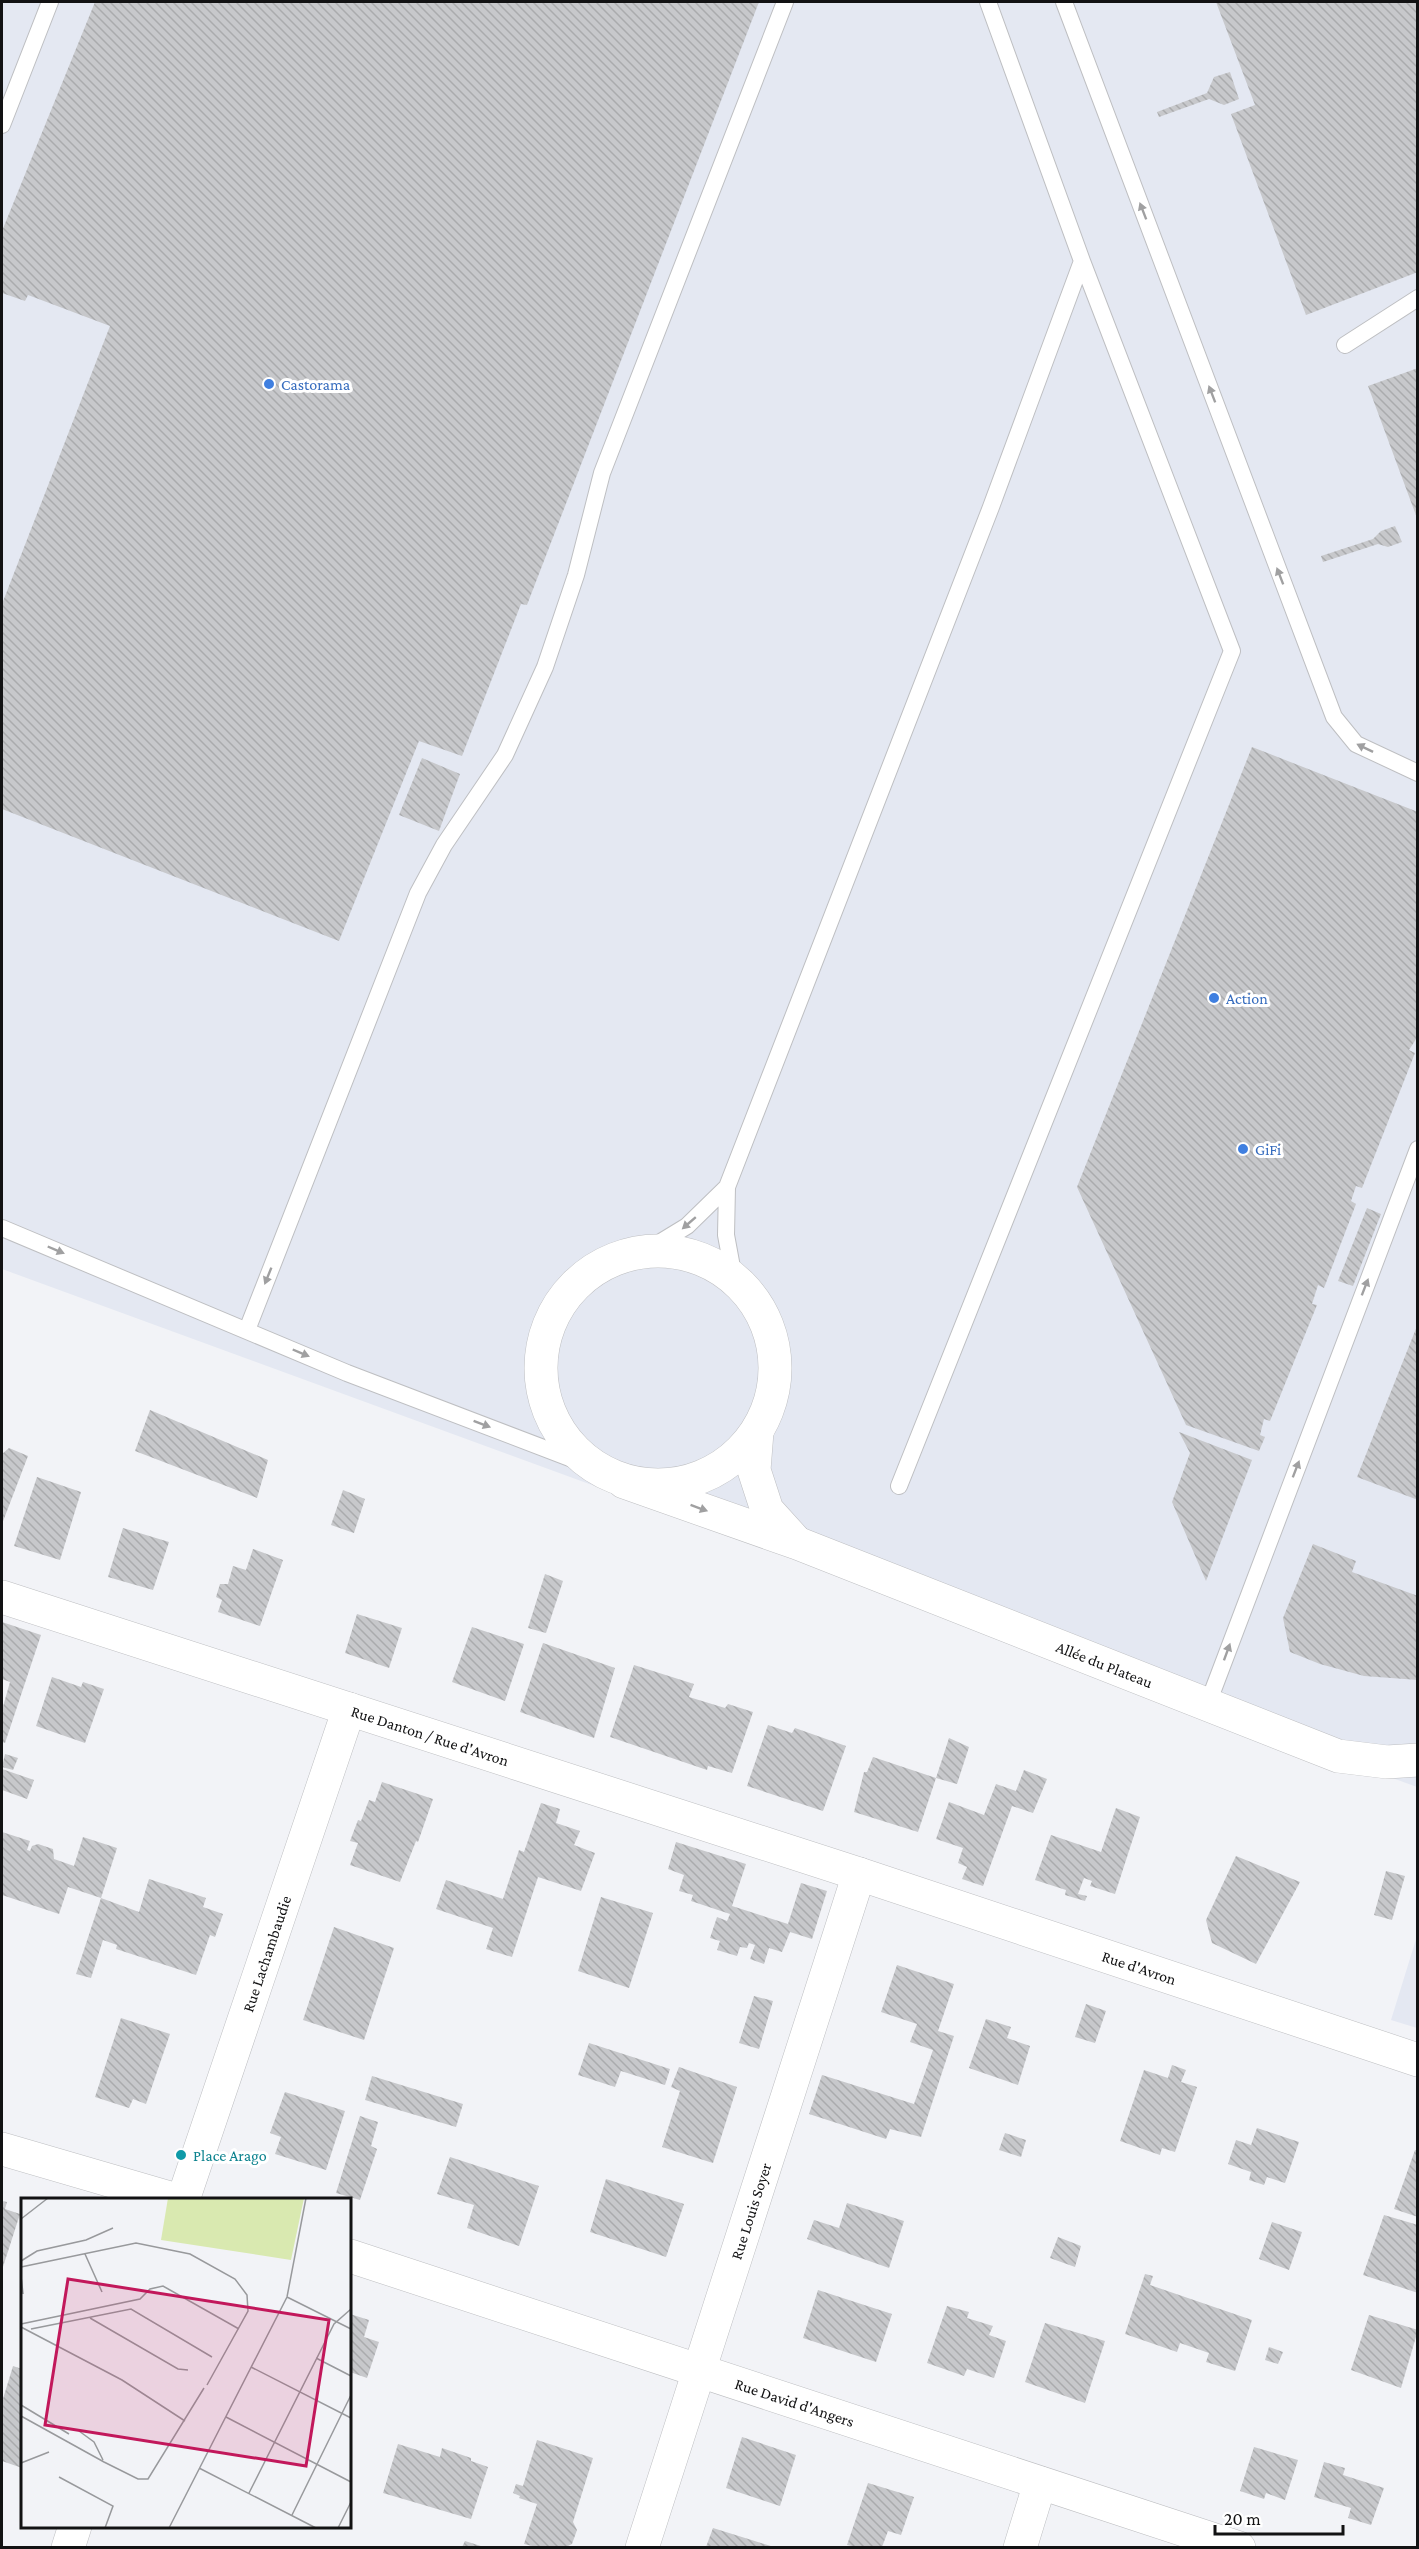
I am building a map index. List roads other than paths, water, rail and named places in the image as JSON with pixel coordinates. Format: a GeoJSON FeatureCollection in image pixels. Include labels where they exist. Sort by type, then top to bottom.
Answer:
{"type":"FeatureCollection","features":[{"type":"Feature","properties":{"kind":"street"},"geometry":{"type":"LineString","coordinates":[[680,1250],[708,1260],[734,1278],[750,1296],[768,1327],[775,1362],[771,1398],[757,1432],[733,1459],[702,1478],[663,1486],[624,1482],[588,1465],[560,1435],[543,1398],[540,1358],[551,1319],[573,1285],[607,1262],[646,1251],[680,1250]]}},
{"type":"Feature","properties":{"kind":"street","name":"Allée du Plateau"},"geometry":{"type":"LineString","coordinates":[[757,1432],[754,1470],[767,1510],[797,1544]]}},
{"type":"Feature","properties":{"kind":"street","name":"Allée du Plateau"},"geometry":{"type":"LineString","coordinates":[[624,1482],[797,1544],[1207,1707],[1338,1756],[1387,1762],[1418,1760]]}},
{"type":"Feature","properties":{"kind":"street","name":"Rue Danton / Rue d'Avron"},"geometry":{"type":"LineString","coordinates":[[2,1597],[859,1874]]}},
{"type":"Feature","properties":{"kind":"street","name":"Rue Lachambaudie"},"geometry":{"type":"LineString","coordinates":[[183,2198],[349,1709]]}},
{"type":"Feature","properties":{"kind":"street","name":"Rue d'Avron"},"geometry":{"type":"LineString","coordinates":[[859,1874],[1418,2060]]}},
{"type":"Feature","properties":{"kind":"street","name":"Rue Louis Soyer"},"geometry":{"type":"LineString","coordinates":[[642,2547],[859,1874]]}},
{"type":"Feature","properties":{"kind":"street"},"geometry":{"type":"LineString","coordinates":[[2,2149],[174,2198]]}},
{"type":"Feature","properties":{"kind":"street","name":"Rue David d'Angers"},"geometry":{"type":"LineString","coordinates":[[351,2256],[1239,2547]]}},
{"type":"Feature","properties":{"kind":"street"},"geometry":{"type":"LineString","coordinates":[[1020,2547],[1040,2483]]}},
{"type":"Feature","properties":{"kind":"street"},"geometry":{"type":"LineString","coordinates":[[68,2547],[74,2528]]}},
{"type":"Feature","properties":{"kind":"lane"},"geometry":{"type":"LineString","coordinates":[[2,125],[50,2]]}},
{"type":"Feature","properties":{"kind":"lane"},"geometry":{"type":"LineString","coordinates":[[247,1330],[418,893],[444,845],[505,755],[545,667],[576,574],[602,473],[786,2]]}},
{"type":"Feature","properties":{"kind":"lane"},"geometry":{"type":"LineString","coordinates":[[899,1486],[1232,651],[1082,261],[988,2]]}},
{"type":"Feature","properties":{"kind":"lane"},"geometry":{"type":"LineString","coordinates":[[1064,2],[1334,717],[1356,744],[1418,773]]}},
{"type":"Feature","properties":{"kind":"lane"},"geometry":{"type":"LineString","coordinates":[[734,1278],[726,1235],[727,1187],[982,529],[1082,261]]}},
{"type":"Feature","properties":{"kind":"lane"},"geometry":{"type":"LineString","coordinates":[[1346,345],[1418,298]]}},
{"type":"Feature","properties":{"kind":"lane"},"geometry":{"type":"LineString","coordinates":[[1207,1707],[1418,1149]]}},
{"type":"Feature","properties":{"kind":"lane"},"geometry":{"type":"LineString","coordinates":[[646,1251],[687,1226],[727,1187]]}},
{"type":"Feature","properties":{"kind":"lane"},"geometry":{"type":"LineString","coordinates":[[2,1228],[347,1373],[588,1465]]}},
{"type":"Feature","properties":{"kind":"place","name":"Castorama"},"geometry":{"type":"Point","coordinates":[269,384]}},
{"type":"Feature","properties":{"kind":"place","name":"Action"},"geometry":{"type":"Point","coordinates":[1214,998]}},
{"type":"Feature","properties":{"kind":"place","name":"GiFi"},"geometry":{"type":"Point","coordinates":[1243,1149]}},
{"type":"Feature","properties":{"kind":"place","name":"Place Arago"},"geometry":{"type":"Point","coordinates":[181,2155]}}]}
